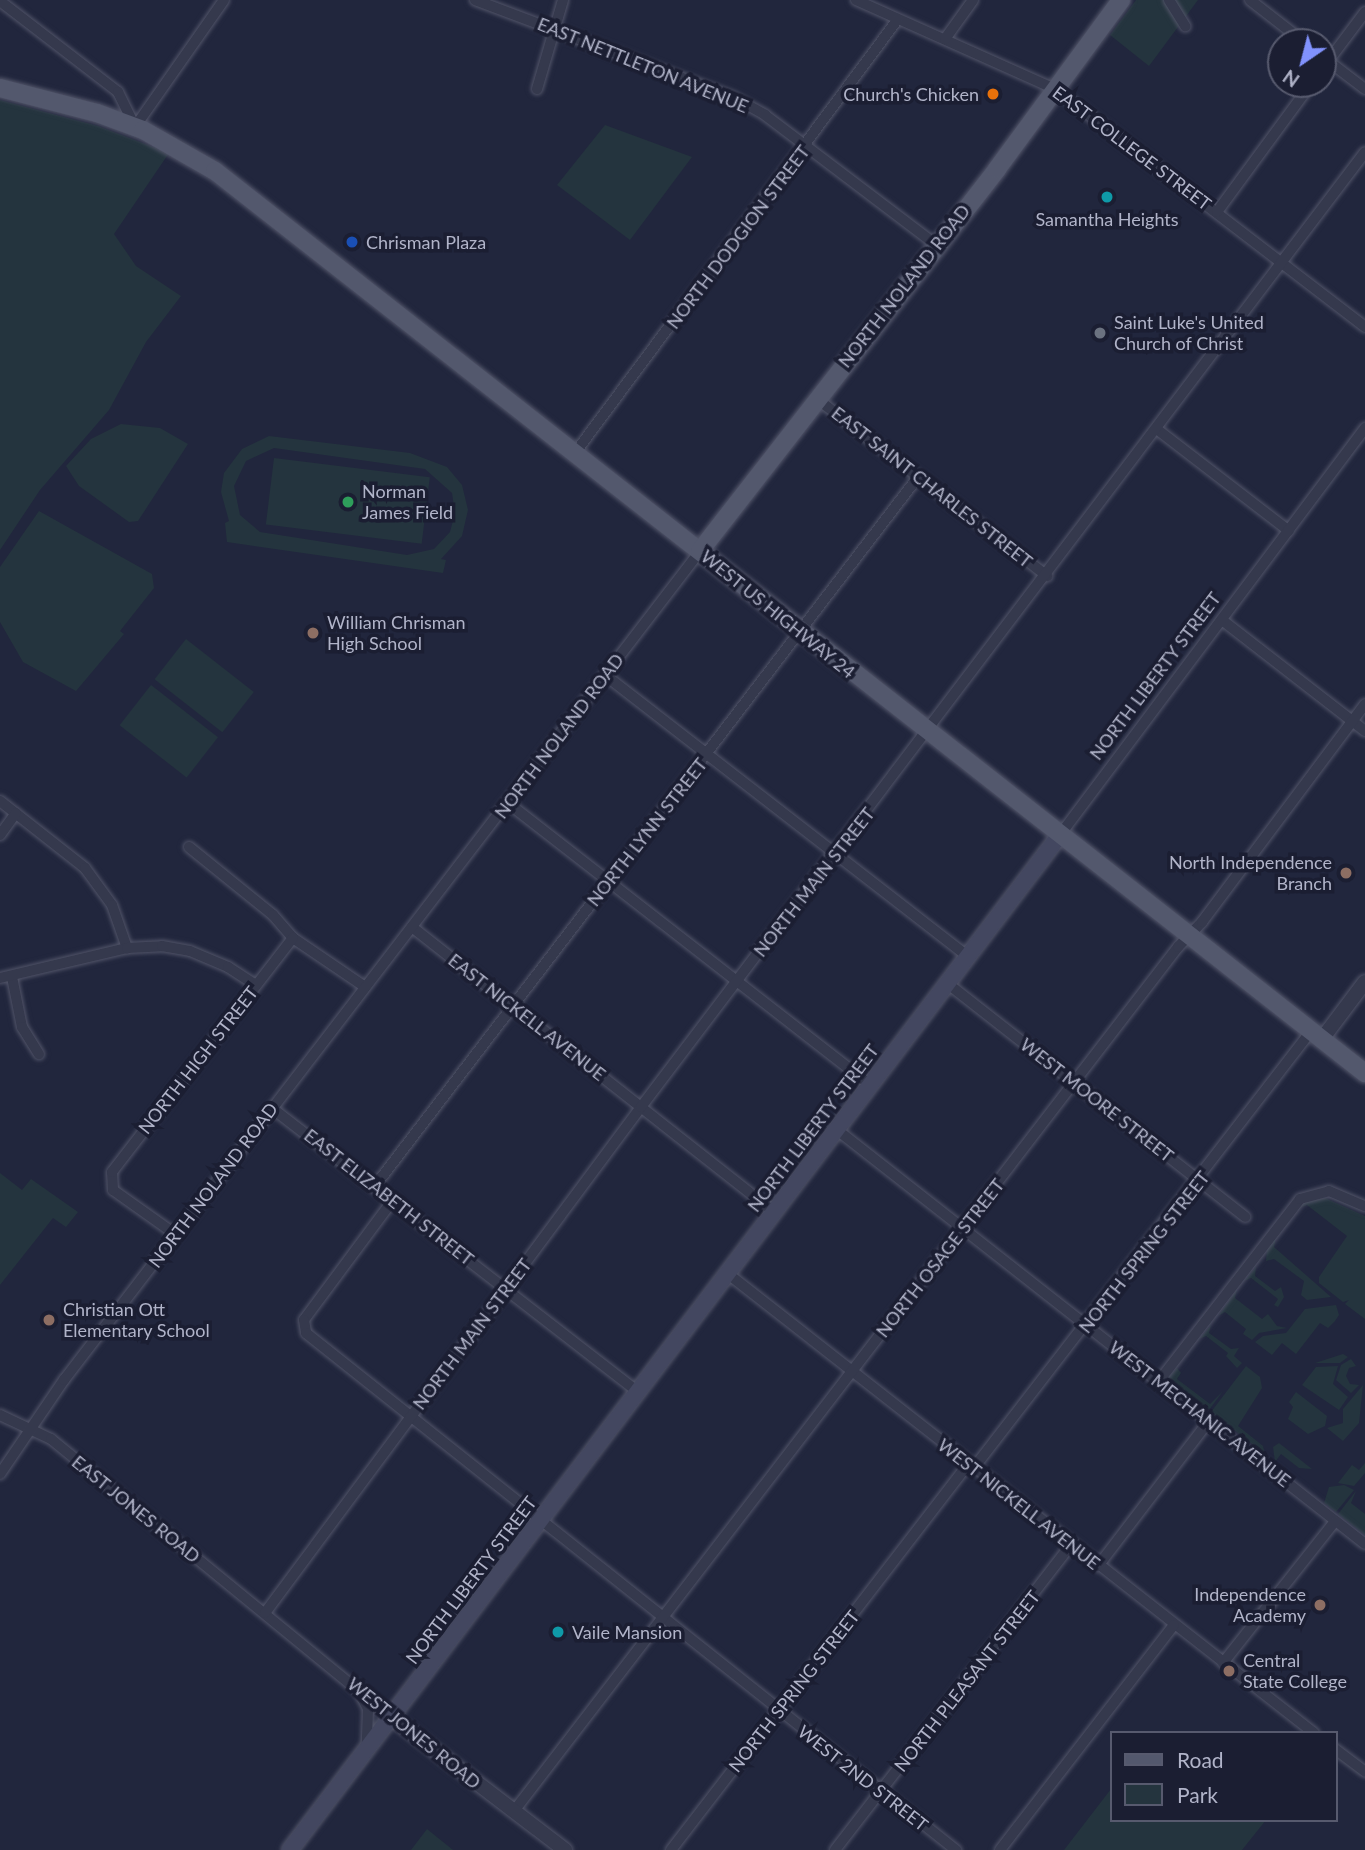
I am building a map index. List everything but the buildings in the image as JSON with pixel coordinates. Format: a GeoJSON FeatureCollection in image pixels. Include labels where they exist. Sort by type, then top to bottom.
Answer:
{"type":"FeatureCollection","features":[{"type":"Feature","properties":{"kind":"main road","name":"NORTH NOLAND ROAD"},"geometry":{"type":"LineString","coordinates":[[700,551],[1121,0]]}},
{"type":"Feature","properties":{"kind":"main road","name":"WEST US HIGHWAY 24"},"geometry":{"type":"LineString","coordinates":[[0,88],[135,127],[202,162],[369,290],[800,633],[1365,1073]]}},
{"type":"Feature","properties":{"kind":"main road","name":"NORTH LIBERTY STREET"},"geometry":{"type":"LineString","coordinates":[[290,1850],[1060,835]]}},
{"type":"Feature","properties":{"kind":"street"},"geometry":{"type":"LineString","coordinates":[[0,1],[118,92],[135,127],[224,0]]}},
{"type":"Feature","properties":{"kind":"street","name":"EAST NETTLETON AVENUE"},"geometry":{"type":"LineString","coordinates":[[475,0],[733,97],[936,245]]}},
{"type":"Feature","properties":{"kind":"street"},"geometry":{"type":"LineString","coordinates":[[537,89],[563,0]]}},
{"type":"Feature","properties":{"kind":"street","name":"EAST COLLEGE STREET"},"geometry":{"type":"LineString","coordinates":[[856,0],[1055,89],[1365,327]]}},
{"type":"Feature","properties":{"kind":"street"},"geometry":{"type":"LineString","coordinates":[[944,39],[972,0]]}},
{"type":"Feature","properties":{"kind":"street"},"geometry":{"type":"LineString","coordinates":[[1169,0],[1185,26]]}},
{"type":"Feature","properties":{"kind":"street"},"geometry":{"type":"LineString","coordinates":[[1250,0],[1286,28]]}},
{"type":"Feature","properties":{"kind":"street"},"geometry":{"type":"LineString","coordinates":[[1337,47],[1365,12]]}},
{"type":"Feature","properties":{"kind":"street","name":"NORTH DODGION STREET"},"geometry":{"type":"LineString","coordinates":[[575,453],[898,19]]}},
{"type":"Feature","properties":{"kind":"street"},"geometry":{"type":"LineString","coordinates":[[1337,70],[1365,89]]}},
{"type":"Feature","properties":{"kind":"street"},"geometry":{"type":"LineString","coordinates":[[1217,212],[1301,98]]}},
{"type":"Feature","properties":{"kind":"street","name":"NORTH MAIN STREET"},"geometry":{"type":"LineString","coordinates":[[265,1613],[641,1107],[1158,430],[1365,152]]}},
{"type":"Feature","properties":{"kind":"street","name":"EAST SAINT CHARLES STREET"},"geometry":{"type":"LineString","coordinates":[[816,398],[1047,576]]}},
{"type":"Feature","properties":{"kind":"street","name":"NORTH LIBERTY STREET"},"geometry":{"type":"LineString","coordinates":[[1060,835],[1365,428]]}},
{"type":"Feature","properties":{"kind":"street"},"geometry":{"type":"LineString","coordinates":[[1158,430],[1289,531]]}},
{"type":"Feature","properties":{"kind":"street","name":"NORTH LYNN STREET"},"geometry":{"type":"LineString","coordinates":[[375,1186],[918,477]]}},
{"type":"Feature","properties":{"kind":"street","name":"NORTH NOLAND ROAD"},"geometry":{"type":"LineString","coordinates":[[0,1474],[35,1428],[64,1380],[700,551]]}},
{"type":"Feature","properties":{"kind":"street"},"geometry":{"type":"LineString","coordinates":[[1222,620],[1365,731]]}},
{"type":"Feature","properties":{"kind":"street"},"geometry":{"type":"LineString","coordinates":[[606,675],[968,957]]}},
{"type":"Feature","properties":{"kind":"street","name":"NORTH OSAGE STREET"},"geometry":{"type":"LineString","coordinates":[[514,1811],[1365,704]]}},
{"type":"Feature","properties":{"kind":"street"},"geometry":{"type":"LineString","coordinates":[[0,801],[85,868],[102,887],[127,948]]}},
{"type":"Feature","properties":{"kind":"street"},"geometry":{"type":"LineString","coordinates":[[508,803],[870,1085]]}},
{"type":"Feature","properties":{"kind":"street"},"geometry":{"type":"LineString","coordinates":[[0,835],[16,813]]}},
{"type":"Feature","properties":{"kind":"street"},"geometry":{"type":"LineString","coordinates":[[189,847],[273,915],[293,938],[365,987]]}},
{"type":"Feature","properties":{"kind":"street","name":"EAST NICKELL AVENUE"},"geometry":{"type":"LineString","coordinates":[[412,927],[641,1107]]}},
{"type":"Feature","properties":{"kind":"street","name":"NORTH HIGH STREET"},"geometry":{"type":"LineString","coordinates":[[175,1234],[112,1185],[112,1172],[293,938]]}},
{"type":"Feature","properties":{"kind":"street"},"geometry":{"type":"LineString","coordinates":[[39,1054],[22,1027],[6,978],[127,948],[162,946],[190,951],[228,967],[256,985]]}},
{"type":"Feature","properties":{"kind":"street","name":"NORTH SPRING STREET"},"geometry":{"type":"LineString","coordinates":[[671,1850],[970,1467],[1087,1325],[1317,1035],[1365,982]]}},
{"type":"Feature","properties":{"kind":"street","name":"WEST MOORE STREET"},"geometry":{"type":"LineString","coordinates":[[947,984],[1245,1217]]}},
{"type":"Feature","properties":{"kind":"street"},"geometry":{"type":"LineString","coordinates":[[641,1107],[774,1212]]}},
{"type":"Feature","properties":{"kind":"street","name":"EAST ELIZABETH STREET"},"geometry":{"type":"LineString","coordinates":[[272,1108],[637,1391]]}},
{"type":"Feature","properties":{"kind":"street","name":"WEST MECHANIC AVENUE"},"geometry":{"type":"LineString","coordinates":[[836,1129],[1365,1544]]}},
{"type":"Feature","properties":{"kind":"street"},"geometry":{"type":"LineString","coordinates":[[1159,1381],[1300,1199],[1329,1191],[1365,1206]]}},
{"type":"Feature","properties":{"kind":"street","name":"WEST 2ND STREET"},"geometry":{"type":"LineString","coordinates":[[393,1200],[304,1320],[306,1333],[541,1519],[778,1712],[956,1850]]}},
{"type":"Feature","properties":{"kind":"street","name":"WEST NICKELL AVENUE"},"geometry":{"type":"LineString","coordinates":[[727,1273],[970,1467],[1311,1731]]}},
{"type":"Feature","properties":{"kind":"street","name":"EAST JONES ROAD"},"geometry":{"type":"LineString","coordinates":[[0,1415],[35,1428],[265,1613]]}},
{"type":"Feature","properties":{"kind":"street"},"geometry":{"type":"LineString","coordinates":[[1098,1566],[1209,1421]]}},
{"type":"Feature","properties":{"kind":"street"},"geometry":{"type":"LineString","coordinates":[[1223,1663],[1335,1521]]}},
{"type":"Feature","properties":{"kind":"street","name":"NORTH PLEASANT STREET"},"geometry":{"type":"LineString","coordinates":[[835,1850],[1071,1545]]}},
{"type":"Feature","properties":{"kind":"street","name":"WEST JONES ROAD"},"geometry":{"type":"LineString","coordinates":[[265,1613],[391,1717],[565,1850]]}},
{"type":"Feature","properties":{"kind":"street"},"geometry":{"type":"LineString","coordinates":[[1000,1850],[1174,1625]]}},
{"type":"Feature","properties":{"kind":"street"},"geometry":{"type":"LineString","coordinates":[[356,1686],[368,1709],[367,1747]]}},
{"type":"Feature","properties":{"kind":"street"},"geometry":{"type":"LineString","coordinates":[[1337,1751],[1365,1772]]}},
{"type":"Feature","properties":{"kind":"green space"},"geometry":{"type":"Polygon","coordinates":[[[1136,0],[1198,0],[1149,66],[1110,35],[1136,0]]]}},
{"type":"Feature","properties":{"kind":"green space"},"geometry":{"type":"Polygon","coordinates":[[[0,100],[98,126],[169,153],[114,234],[136,266],[181,296],[146,342],[109,410],[40,490],[0,550],[0,100]]]}},
{"type":"Feature","properties":{"kind":"green space"},"geometry":{"type":"Polygon","coordinates":[[[605,125],[692,157],[630,240],[557,185],[605,125]]]}},
{"type":"Feature","properties":{"kind":"green space"},"geometry":{"type":"Polygon","coordinates":[[[121,424],[160,428],[188,444],[138,521],[129,522],[79,486],[66,466],[91,439],[121,424]]]}},
{"type":"Feature","properties":{"kind":"green space"},"geometry":{"type":"Polygon","coordinates":[[[269,436],[410,453],[447,467],[462,485],[468,510],[462,536],[441,559],[446,560],[443,573],[227,542],[225,523],[229,521],[221,492],[224,473],[242,449],[269,436]],[[274,448],[246,461],[234,486],[240,515],[260,532],[407,555],[434,549],[450,532],[455,513],[452,493],[425,469],[274,448]]]}},
{"type":"Feature","properties":{"kind":"green space","name":"Norman James Field"},"geometry":{"type":"Polygon","coordinates":[[[274,458],[430,477],[422,544],[266,525],[274,458]]]}},
{"type":"Feature","properties":{"kind":"green space"},"geometry":{"type":"Polygon","coordinates":[[[39,511],[152,574],[154,588],[120,631],[124,634],[76,691],[23,662],[0,622],[0,567],[39,511]]]}},
{"type":"Feature","properties":{"kind":"green space"},"geometry":{"type":"Polygon","coordinates":[[[186,639],[254,692],[222,732],[155,679],[186,639]]]}},
{"type":"Feature","properties":{"kind":"green space"},"geometry":{"type":"Polygon","coordinates":[[[151,685],[218,737],[187,778],[120,725],[151,685]]]}},
{"type":"Feature","properties":{"kind":"green space"},"geometry":{"type":"Polygon","coordinates":[[[0,1173],[22,1190],[31,1179],[78,1212],[66,1227],[53,1218],[0,1285],[0,1173]]]}},
{"type":"Feature","properties":{"kind":"green space"},"geometry":{"type":"Polygon","coordinates":[[[1325,1198],[1365,1216],[1365,1319],[1345,1304],[1349,1300],[1343,1302],[1319,1283],[1319,1277],[1347,1236],[1307,1205],[1299,1208],[1305,1202],[1325,1198]]]}},
{"type":"Feature","properties":{"kind":"green space"},"geometry":{"type":"Polygon","coordinates":[[[1276,1238],[1274,1247],[1331,1297],[1307,1300],[1301,1295],[1304,1281],[1274,1259],[1266,1261],[1267,1248],[1276,1238]]]}},
{"type":"Feature","properties":{"kind":"green space"},"geometry":{"type":"Polygon","coordinates":[[[1256,1267],[1255,1276],[1275,1291],[1281,1287],[1284,1297],[1278,1307],[1274,1305],[1278,1299],[1251,1278],[1244,1281],[1256,1267]]]}},
{"type":"Feature","properties":{"kind":"green space"},"geometry":{"type":"Polygon","coordinates":[[[1237,1289],[1235,1298],[1262,1319],[1268,1314],[1277,1326],[1287,1328],[1259,1333],[1252,1340],[1243,1334],[1246,1329],[1225,1312],[1218,1316],[1237,1289]]]}},
{"type":"Feature","properties":{"kind":"green space"},"geometry":{"type":"Polygon","coordinates":[[[1336,1305],[1339,1315],[1335,1321],[1328,1328],[1320,1323],[1296,1354],[1282,1343],[1272,1355],[1255,1342],[1263,1336],[1286,1333],[1305,1309],[1336,1305]]]}},
{"type":"Feature","properties":{"kind":"green space"},"geometry":{"type":"Polygon","coordinates":[[[1211,1325],[1209,1333],[1231,1349],[1239,1348],[1234,1356],[1242,1363],[1237,1368],[1226,1356],[1228,1353],[1206,1336],[1199,1339],[1211,1325]]]}},
{"type":"Feature","properties":{"kind":"green space"},"geometry":{"type":"Polygon","coordinates":[[[1343,1354],[1348,1357],[1340,1363],[1315,1363],[1343,1354]]]}},
{"type":"Feature","properties":{"kind":"green space"},"geometry":{"type":"Polygon","coordinates":[[[1351,1359],[1356,1366],[1349,1368],[1346,1376],[1350,1384],[1359,1385],[1351,1393],[1336,1380],[1341,1365],[1351,1359]]]}},
{"type":"Feature","properties":{"kind":"green space"},"geometry":{"type":"Polygon","coordinates":[[[1246,1366],[1260,1377],[1262,1388],[1238,1426],[1263,1446],[1265,1454],[1211,1412],[1246,1366]]]}},
{"type":"Feature","properties":{"kind":"green space"},"geometry":{"type":"Polygon","coordinates":[[[1338,1366],[1333,1384],[1348,1397],[1339,1410],[1302,1385],[1316,1367],[1338,1366]]]}},
{"type":"Feature","properties":{"kind":"green space"},"geometry":{"type":"Polygon","coordinates":[[[1177,1368],[1181,1373],[1177,1379],[1210,1404],[1223,1391],[1209,1410],[1168,1378],[1177,1368]]]}},
{"type":"Feature","properties":{"kind":"green space"},"geometry":{"type":"Polygon","coordinates":[[[1363,1385],[1359,1423],[1343,1441],[1327,1428],[1343,1423],[1343,1409],[1363,1385]]]}},
{"type":"Feature","properties":{"kind":"green space"},"geometry":{"type":"Polygon","coordinates":[[[1296,1392],[1327,1416],[1325,1426],[1308,1434],[1288,1419],[1293,1407],[1289,1402],[1296,1392]]]}},
{"type":"Feature","properties":{"kind":"green space"},"geometry":{"type":"Polygon","coordinates":[[[1279,1443],[1312,1469],[1299,1468],[1281,1454],[1275,1462],[1273,1447],[1279,1443]]]}},
{"type":"Feature","properties":{"kind":"green space"},"geometry":{"type":"Polygon","coordinates":[[[1365,1463],[1365,1473],[1354,1486],[1338,1483],[1352,1465],[1359,1470],[1365,1463]]]}},
{"type":"Feature","properties":{"kind":"green space"},"geometry":{"type":"Polygon","coordinates":[[[1344,1485],[1354,1490],[1336,1512],[1324,1503],[1329,1487],[1344,1485]]]}},
{"type":"Feature","properties":{"kind":"green space"},"geometry":{"type":"Polygon","coordinates":[[[1356,1491],[1351,1503],[1365,1514],[1365,1535],[1338,1514],[1356,1491]]]}},
{"type":"Feature","properties":{"kind":"green space"},"geometry":{"type":"Polygon","coordinates":[[[1110,1790],[1110,1822],[1264,1822],[1242,1850],[1064,1850],[1110,1790]]]}},
{"type":"Feature","properties":{"kind":"green space"},"geometry":{"type":"Polygon","coordinates":[[[427,1829],[453,1850],[411,1850],[427,1829]]]}},
{"type":"Feature","properties":{"kind":"place","name":"Church's Chicken"},"geometry":{"type":"Point","coordinates":[993,94]}},
{"type":"Feature","properties":{"kind":"place","name":"Samantha Heights"},"geometry":{"type":"Point","coordinates":[1107,197]}},
{"type":"Feature","properties":{"kind":"place","name":"Chrisman Plaza"},"geometry":{"type":"Point","coordinates":[352,242]}},
{"type":"Feature","properties":{"kind":"place","name":"Saint Luke's United Church of Christ"},"geometry":{"type":"Point","coordinates":[1100,333]}},
{"type":"Feature","properties":{"kind":"place","name":"Norman James Field"},"geometry":{"type":"Point","coordinates":[348,502]}},
{"type":"Feature","properties":{"kind":"place","name":"William Chrisman High School"},"geometry":{"type":"Point","coordinates":[313,633]}},
{"type":"Feature","properties":{"kind":"place","name":"North Independence Branch"},"geometry":{"type":"Point","coordinates":[1346,873]}},
{"type":"Feature","properties":{"kind":"place","name":"Christian Ott Elementary School"},"geometry":{"type":"Point","coordinates":[49,1320]}},
{"type":"Feature","properties":{"kind":"place","name":"Independence Academy"},"geometry":{"type":"Point","coordinates":[1320,1605]}},
{"type":"Feature","properties":{"kind":"place","name":"Vaile Mansion"},"geometry":{"type":"Point","coordinates":[558,1632]}},
{"type":"Feature","properties":{"kind":"place","name":"Central State College"},"geometry":{"type":"Point","coordinates":[1229,1671]}}]}
